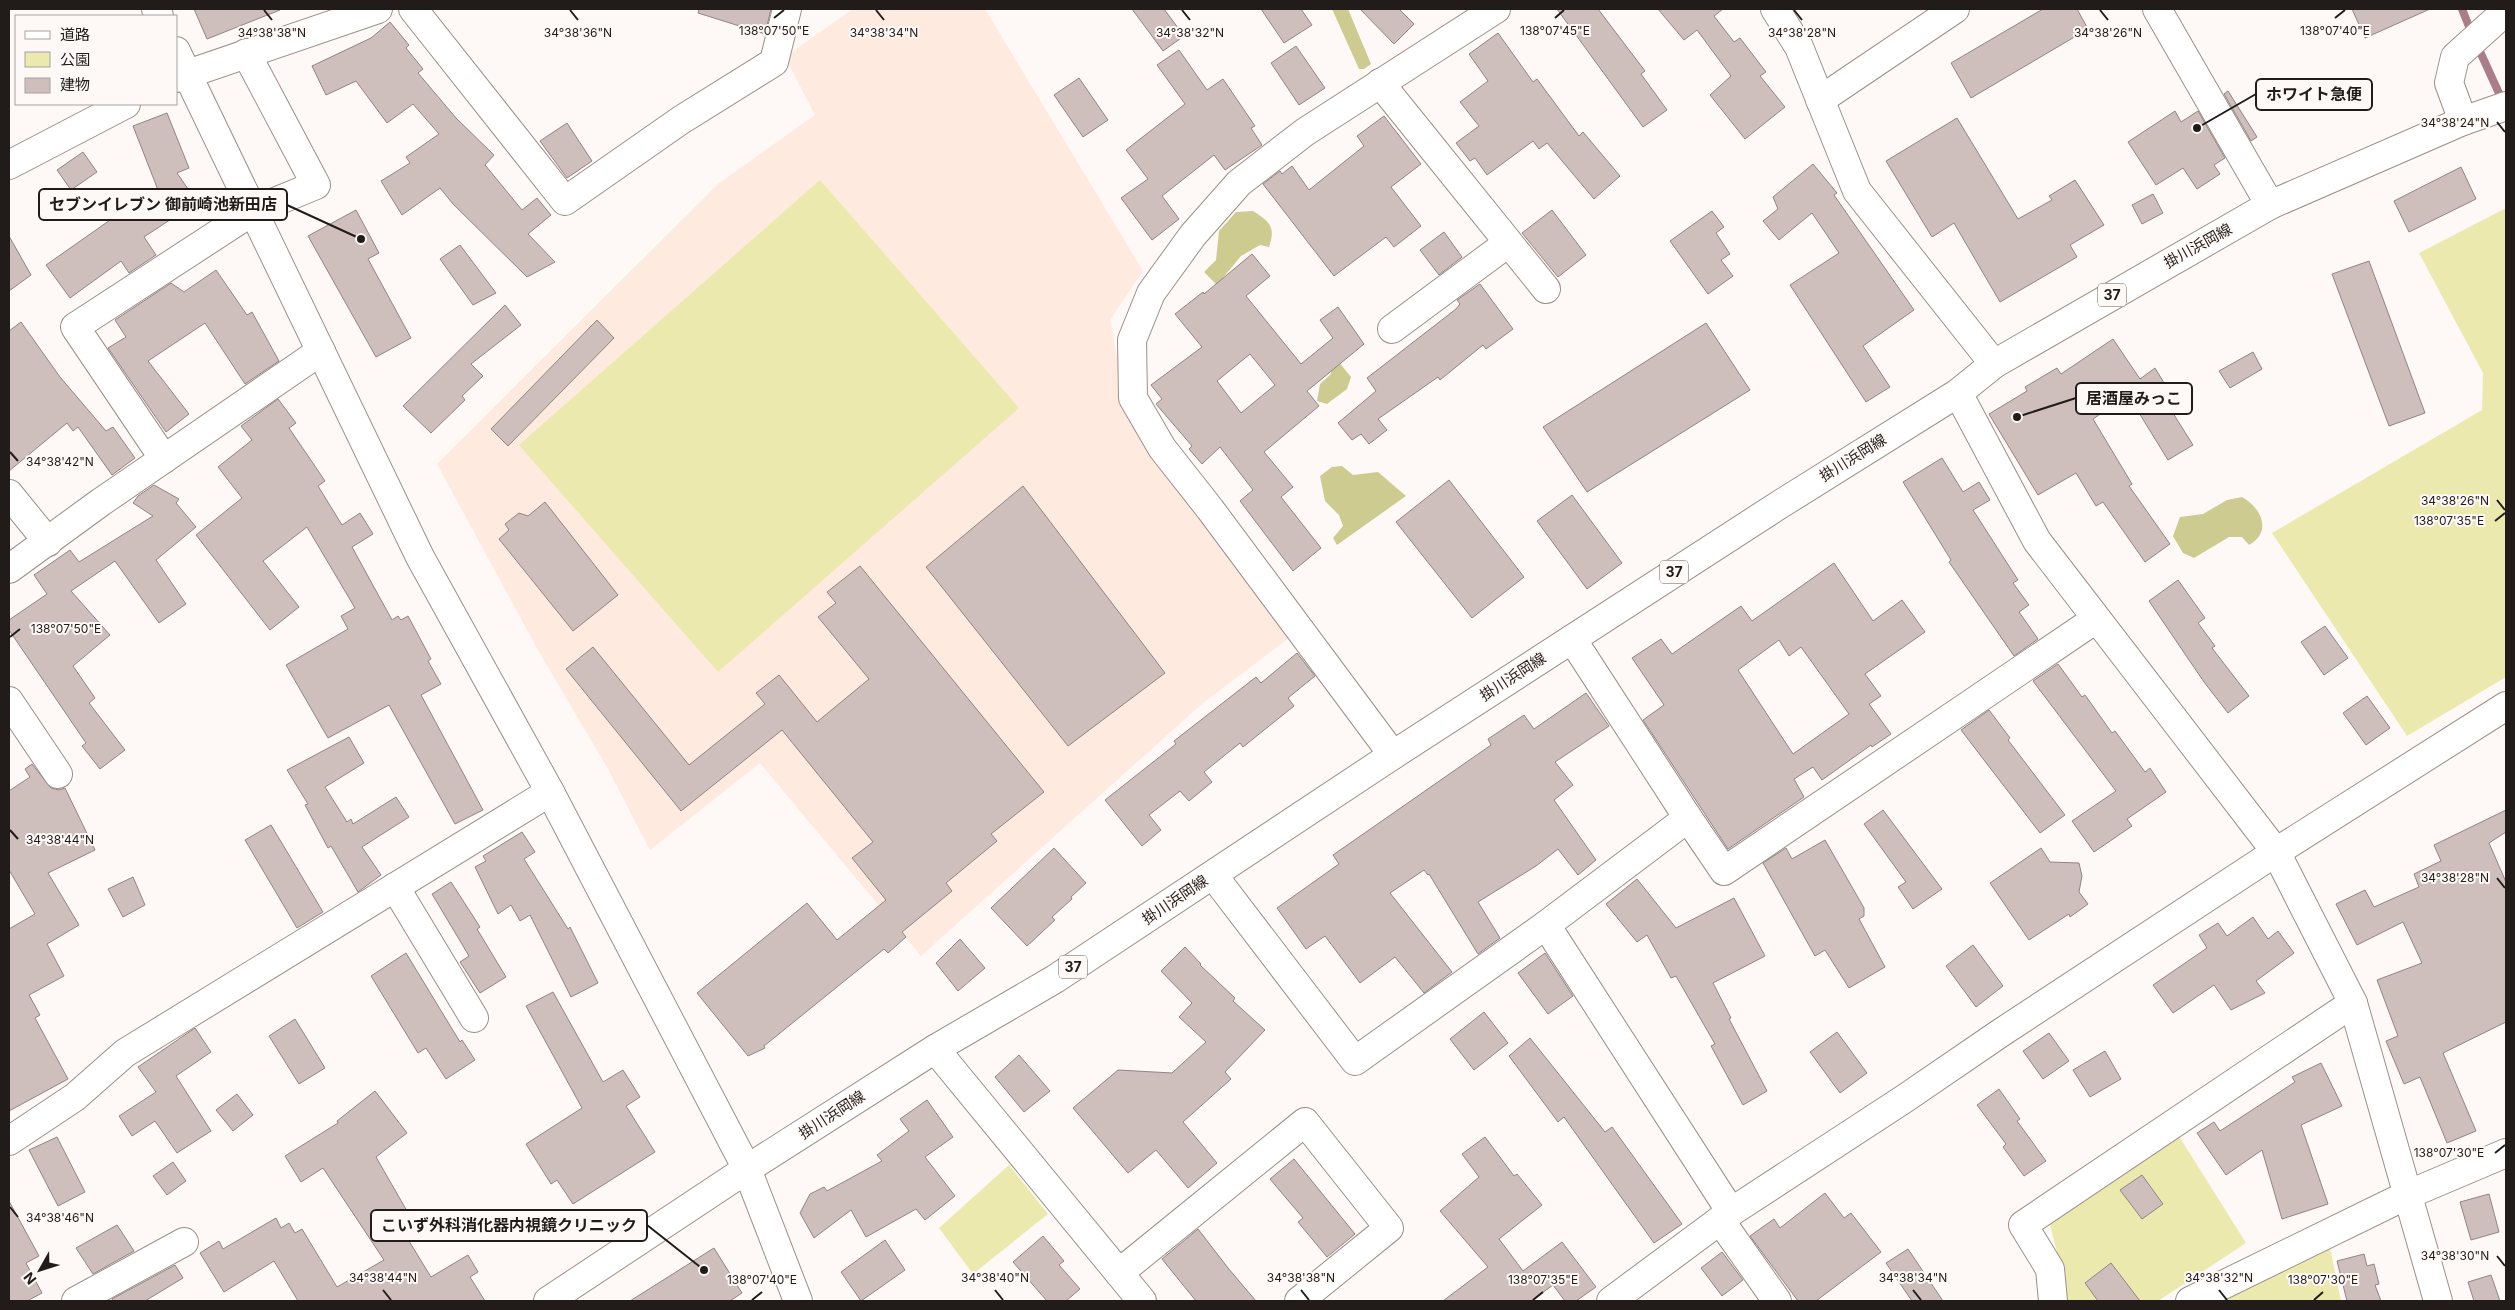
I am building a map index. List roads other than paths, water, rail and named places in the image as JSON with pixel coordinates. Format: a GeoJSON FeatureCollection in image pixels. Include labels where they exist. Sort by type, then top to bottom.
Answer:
{"type":"FeatureCollection","features":[{"type":"Feature","properties":{"kind":"street"},"geometry":{"type":"LineString","coordinates":[[378,9],[246,53],[180,67],[322,351],[420,557],[550,792],[747,1169],[798,1301]]}},
{"type":"Feature","properties":{"kind":"street"},"geometry":{"type":"LineString","coordinates":[[413,9],[565,201],[682,120],[774,62],[787,9]]}},
{"type":"Feature","properties":{"kind":"street"},"geometry":{"type":"LineString","coordinates":[[1393,755],[1210,509],[1162,448],[1133,398],[1132,340],[1150,293],[1193,235],[1239,183],[1305,132],[1496,9]]}},
{"type":"Feature","properties":{"kind":"street"},"geometry":{"type":"LineString","coordinates":[[1775,9],[1799,47],[1857,191],[1994,364]]}},
{"type":"Feature","properties":{"kind":"street"},"geometry":{"type":"LineString","coordinates":[[1820,100],[1955,9]]}},
{"type":"Feature","properties":{"kind":"street"},"geometry":{"type":"LineString","coordinates":[[2157,9],[2270,205]]}},
{"type":"Feature","properties":{"kind":"street"},"geometry":{"type":"LineString","coordinates":[[2463,121],[2449,83],[2455,57],[2506,11]]}},
{"type":"Feature","properties":{"kind":"street"},"geometry":{"type":"LineString","coordinates":[[164,459],[74,327],[253,211],[316,185],[246,53]]}},
{"type":"Feature","properties":{"kind":"street"},"geometry":{"type":"LineString","coordinates":[[1380,83],[1546,289]]}},
{"type":"Feature","properties":{"kind":"street"},"geometry":{"type":"LineString","coordinates":[[9,165],[124,105]]}},
{"type":"Feature","properties":{"kind":"street","name":"掛川浜岡線"},"geometry":{"type":"LineString","coordinates":[[548,1301],[747,1169],[935,1049],[1055,979],[1393,755],[1958,392],[1994,364],[2270,205],[2463,121],[2506,106]]}},
{"type":"Feature","properties":{"kind":"street"},"geometry":{"type":"LineString","coordinates":[[1392,329],[1508,243]]}},
{"type":"Feature","properties":{"kind":"street"},"geometry":{"type":"LineString","coordinates":[[9,569],[164,459],[322,351]]}},
{"type":"Feature","properties":{"kind":"street"},"geometry":{"type":"LineString","coordinates":[[1958,392],[2037,541],[2276,852],[2353,1004],[2438,1301]]}},
{"type":"Feature","properties":{"kind":"street"},"geometry":{"type":"LineString","coordinates":[[9,494],[48,542]]}},
{"type":"Feature","properties":{"kind":"street"},"geometry":{"type":"LineString","coordinates":[[1572,639],[1724,871],[2096,619]]}},
{"type":"Feature","properties":{"kind":"street"},"geometry":{"type":"LineString","coordinates":[[9,701],[58,774]]}},
{"type":"Feature","properties":{"kind":"street"},"geometry":{"type":"LineString","coordinates":[[1611,1301],[1726,1216],[2276,852],[2506,706]]}},
{"type":"Feature","properties":{"kind":"street"},"geometry":{"type":"LineString","coordinates":[[9,1142],[75,1097],[125,1053],[550,792]]}},
{"type":"Feature","properties":{"kind":"street"},"geometry":{"type":"LineString","coordinates":[[1213,875],[1354,1061],[1546,925],[1688,818]]}},
{"type":"Feature","properties":{"kind":"street"},"geometry":{"type":"LineString","coordinates":[[394,887],[474,1018]]}},
{"type":"Feature","properties":{"kind":"street"},"geometry":{"type":"LineString","coordinates":[[1546,925],[1777,1301]]}},
{"type":"Feature","properties":{"kind":"street"},"geometry":{"type":"LineString","coordinates":[[2053,1301],[2050,1269],[2023,1225],[2353,1004]]}},
{"type":"Feature","properties":{"kind":"street"},"geometry":{"type":"LineString","coordinates":[[935,1049],[1142,1301]]}},
{"type":"Feature","properties":{"kind":"street"},"geometry":{"type":"LineString","coordinates":[[1118,1273],[1306,1122],[1389,1228],[1299,1301]]}},
{"type":"Feature","properties":{"kind":"street"},"geometry":{"type":"LineString","coordinates":[[2190,1301],[2407,1195],[2506,1152]]}},
{"type":"Feature","properties":{"kind":"street"},"geometry":{"type":"LineString","coordinates":[[76,1301],[184,1242]]}},
{"type":"Feature","properties":{"kind":"waterway"},"geometry":{"type":"LineString","coordinates":[[2462,9],[2472,34]]}},
{"type":"Feature","properties":{"kind":"waterway"},"geometry":{"type":"LineString","coordinates":[[2477,45],[2503,102]]}},
{"type":"Feature","properties":{"kind":"place","name":"ホワイト急便"},"geometry":{"type":"Point","coordinates":[2197,128]}},
{"type":"Feature","properties":{"kind":"place","name":"セブンイレブン 御前崎池新田店"},"geometry":{"type":"Point","coordinates":[361,239]}},
{"type":"Feature","properties":{"kind":"place","name":"居酒屋みっこ"},"geometry":{"type":"Point","coordinates":[2017,417]}},
{"type":"Feature","properties":{"kind":"place","name":"こいず外科消化器内視鏡クリニック"},"geometry":{"type":"Point","coordinates":[704,1270]}}]}
